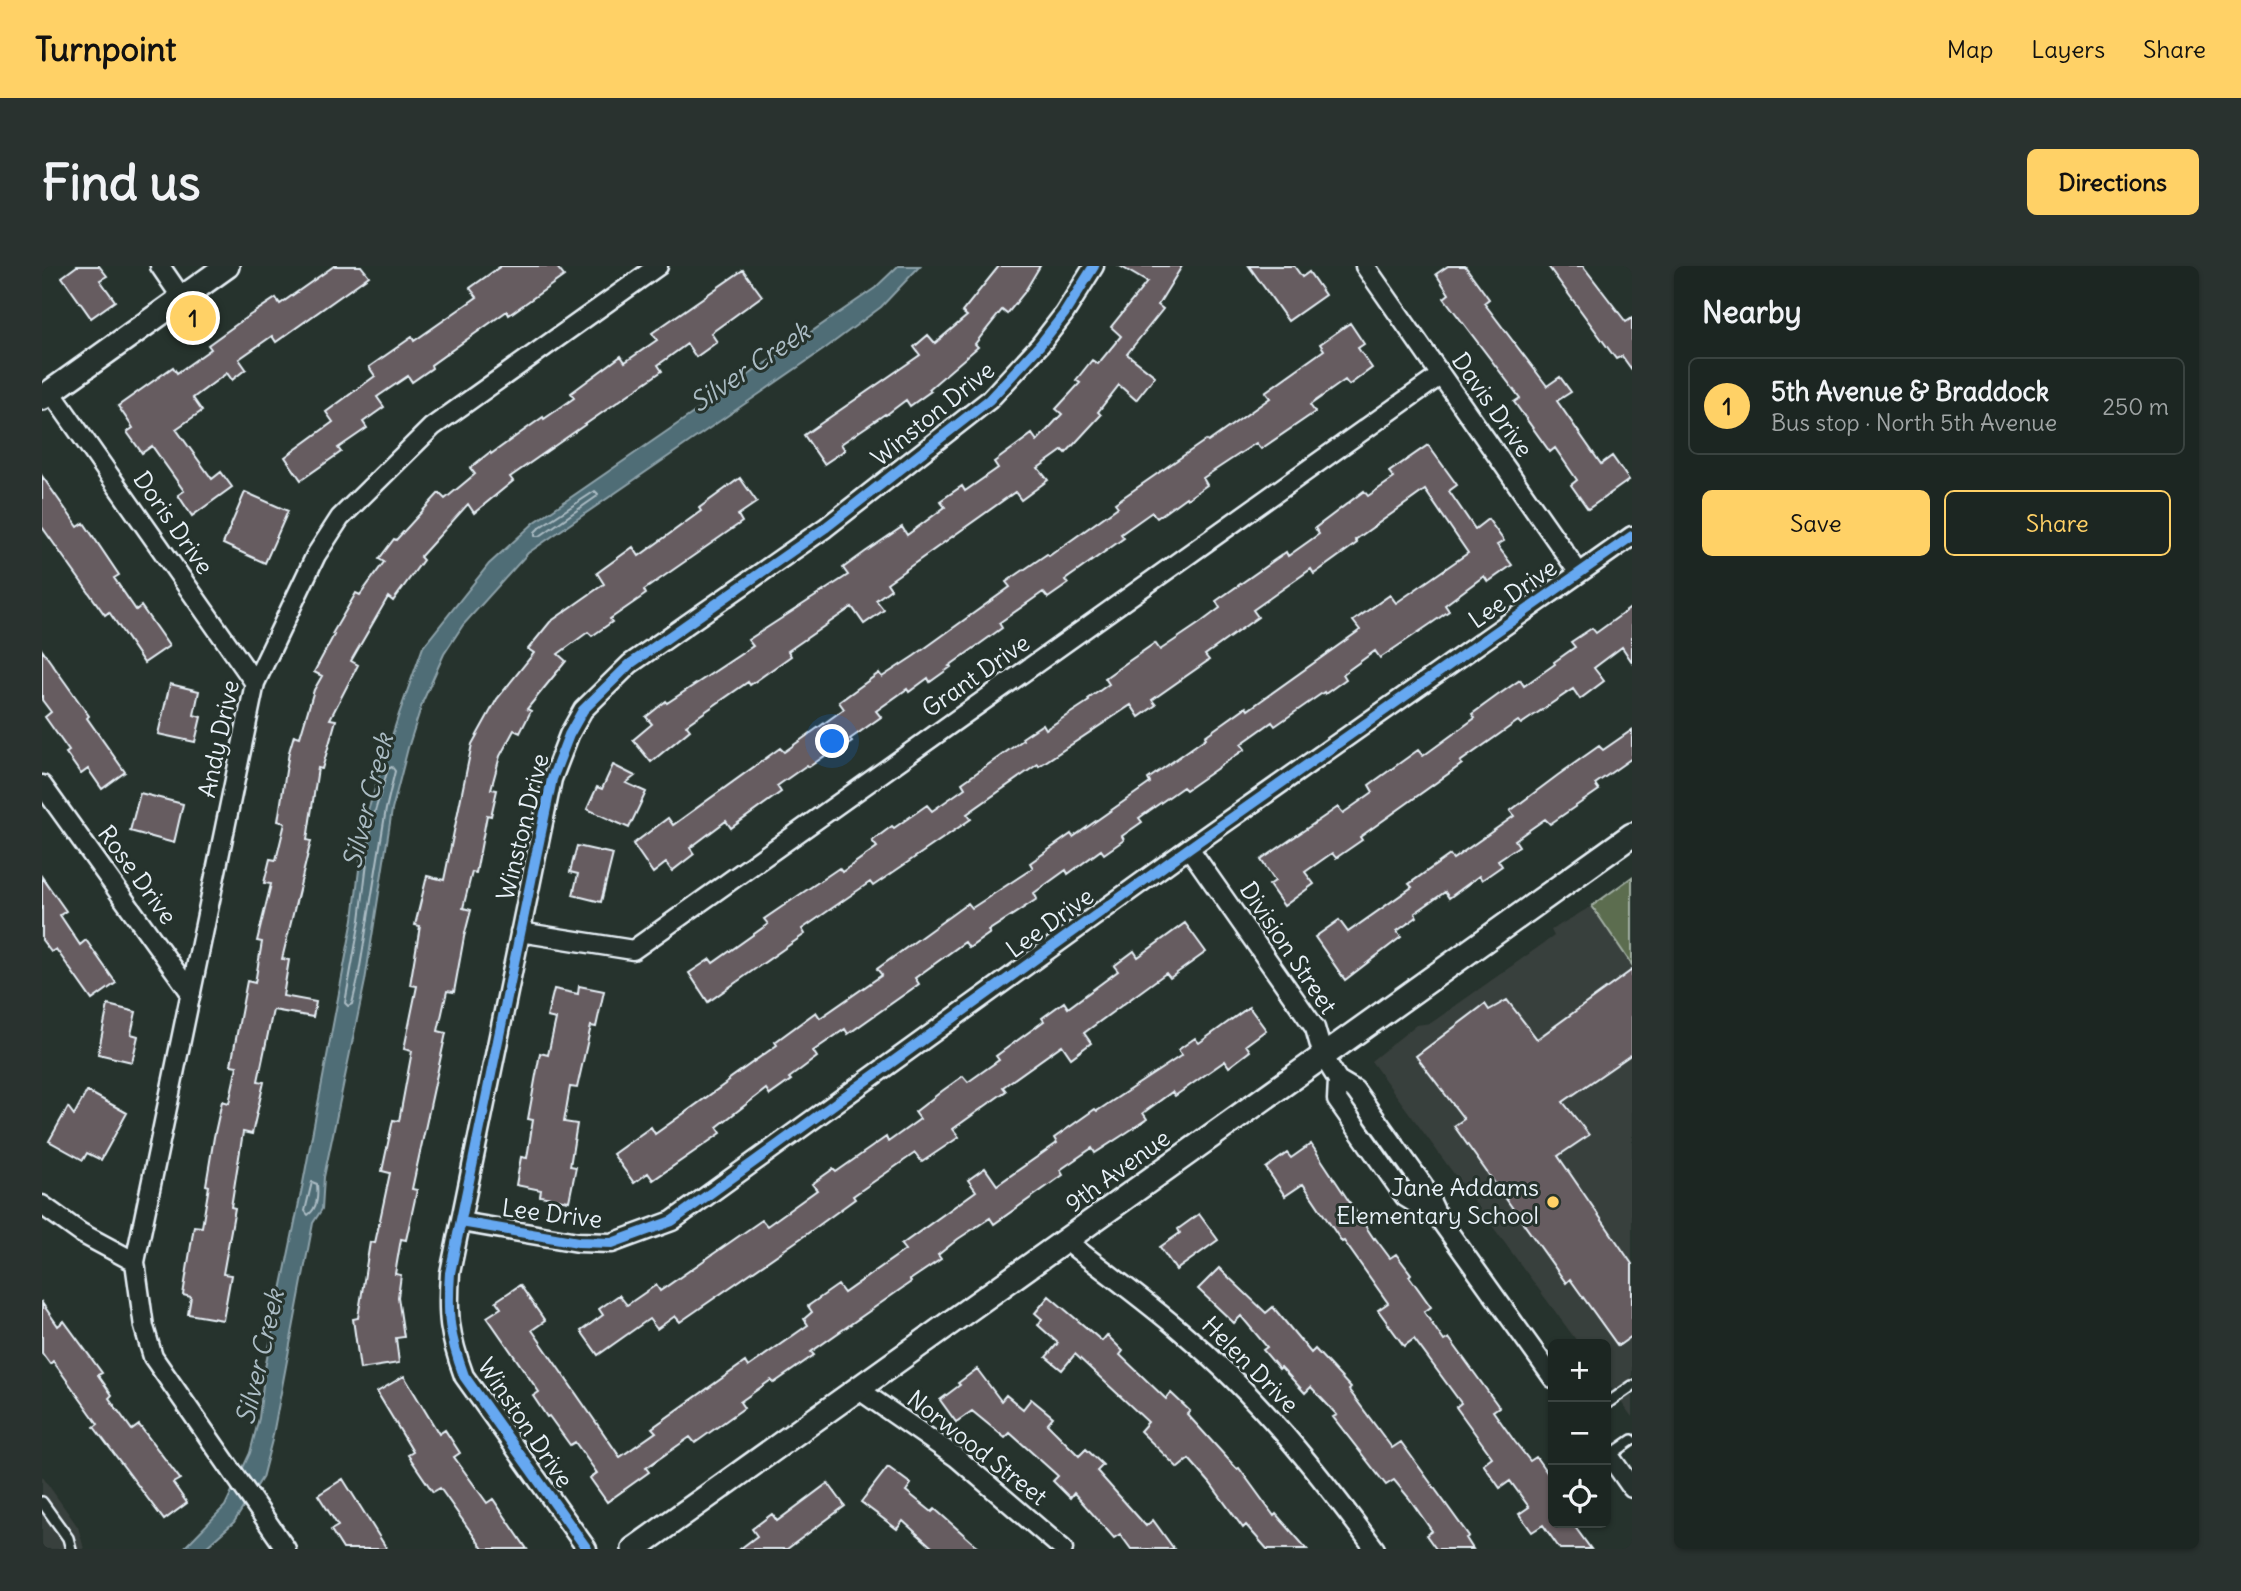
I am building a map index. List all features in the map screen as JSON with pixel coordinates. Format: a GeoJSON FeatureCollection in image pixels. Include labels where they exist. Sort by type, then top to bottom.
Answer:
{"type":"FeatureCollection","features":[{"type":"Feature","properties":{"kind":"street"},"geometry":{"type":"LineString","coordinates":[[160,266],[182,298]]}},
{"type":"Feature","properties":{"kind":"street"},"geometry":{"type":"LineString","coordinates":[[46,395],[227,266]]}},
{"type":"Feature","properties":{"kind":"street","name":"Andy Drive"},"geometry":{"type":"LineString","coordinates":[[286,1549],[153,1357],[144,1326],[135,1262],[255,682],[316,555],[340,518],[372,484],[432,427],[658,266]]}},
{"type":"Feature","properties":{"kind":"street","name":"Winston Drive"},"geometry":{"type":"LineString","coordinates":[[587,1549],[464,1376],[448,1323],[450,1273],[552,779],[569,735],[583,710],[630,664],[825,528],[989,400],[1040,345],[1064,314],[1094,266]]}},
{"type":"Feature","properties":{"kind":"street","name":"Davis Drive"},"geometry":{"type":"LineString","coordinates":[[1365,266],[1580,573]]}},
{"type":"Feature","properties":{"kind":"street","name":"Grant Drive"},"geometry":{"type":"LineString","coordinates":[[520,933],[633,950],[1441,375]]}},
{"type":"Feature","properties":{"kind":"street","name":"Doris Drive"},"geometry":{"type":"LineString","coordinates":[[46,395],[255,682]]}},
{"type":"Feature","properties":{"kind":"street","name":"Lee Drive"},"geometry":{"type":"LineString","coordinates":[[461,1222],[578,1242],[612,1243],[672,1221],[1189,848],[1632,536]]}},
{"type":"Feature","properties":{"kind":"street","name":"Rose Drive"},"geometry":{"type":"LineString","coordinates":[[42,785],[191,993]]}},
{"type":"Feature","properties":{"kind":"street","name":"9th Avenue"},"geometry":{"type":"LineString","coordinates":[[646,1546],[858,1389],[1632,835]]}},
{"type":"Feature","properties":{"kind":"street","name":"Division Street"},"geometry":{"type":"LineString","coordinates":[[1189,848],[1315,1028],[1323,1056],[1338,1080],[1355,1090],[1423,1185],[1438,1217],[1548,1371]]}},
{"type":"Feature","properties":{"kind":"street"},"geometry":{"type":"LineString","coordinates":[[42,1205],[81,1233],[135,1262]]}},
{"type":"Feature","properties":{"kind":"street","name":"Helen Drive"},"geometry":{"type":"LineString","coordinates":[[1065,1240],[1184,1334],[1233,1381],[1292,1442],[1375,1549]]}},
{"type":"Feature","properties":{"kind":"street","name":"Norwood Street"},"geometry":{"type":"LineString","coordinates":[[858,1389],[956,1457],[1063,1549]]}},
{"type":"Feature","properties":{"kind":"street"},"geometry":{"type":"LineString","coordinates":[[1611,1458],[1632,1488]]}},
{"type":"Feature","properties":{"kind":"lane"},"geometry":{"type":"LineString","coordinates":[[1609,1402],[1632,1385]]}},
{"type":"Feature","properties":{"kind":"lane"},"geometry":{"type":"LineString","coordinates":[[1611,1452],[1632,1440]]}},
{"type":"Feature","properties":{"kind":"lane"},"geometry":{"type":"LineString","coordinates":[[42,1502],[68,1538],[71,1549]]}},
{"type":"Feature","properties":{"kind":"shaded area","name":"Jane Addams Elementary School"},"geometry":{"type":"Polygon","coordinates":[[[1592,906],[1632,965],[1632,1417],[1611,1388],[1611,1339],[1575,1339],[1371,1061],[1416,1025],[1431,1023],[1554,936],[1551,930],[1592,906]]]}},
{"type":"Feature","properties":{"kind":"shaded area"},"geometry":{"type":"Polygon","coordinates":[[[42,1476],[78,1527],[84,1549],[42,1549],[42,1476]]]}},
{"type":"Feature","properties":{"kind":"green space"},"geometry":{"type":"Polygon","coordinates":[[[1632,877],[1632,965],[1592,906],[1632,877]]]}},
{"type":"Feature","properties":{"kind":"water"},"geometry":{"type":"Polygon","coordinates":[[[898,266],[920,266],[881,307],[823,350],[528,553],[463,625],[444,654],[423,701],[392,810],[365,981],[324,1177],[322,1209],[313,1223],[272,1440],[262,1478],[234,1522],[204,1549],[183,1549],[225,1506],[250,1453],[259,1418],[265,1368],[353,919],[365,820],[423,647],[489,564],[535,522],[875,288],[898,266]]]}},
{"type":"Feature","properties":{"kind":"building"},"geometry":{"type":"Polygon","coordinates":[[[77,266],[99,266],[107,276],[100,280],[115,301],[91,318],[62,277],[77,266]]]}},
{"type":"Feature","properties":{"kind":"building"},"geometry":{"type":"Polygon","coordinates":[[[334,266],[361,266],[369,276],[276,342],[272,336],[239,359],[246,369],[232,380],[227,373],[193,398],[202,411],[176,429],[212,479],[221,472],[232,487],[192,516],[178,495],[184,491],[152,446],[142,453],[127,432],[133,428],[118,406],[173,367],[177,373],[211,349],[208,345],[276,298],[280,304],[334,266]]]}},
{"type":"Feature","properties":{"kind":"building"},"geometry":{"type":"Polygon","coordinates":[[[501,266],[556,266],[564,276],[509,315],[507,311],[431,365],[432,368],[412,382],[408,376],[377,397],[384,407],[363,422],[367,428],[338,448],[341,452],[301,480],[285,457],[333,422],[326,412],[375,376],[369,367],[412,337],[414,341],[477,297],[470,288],[501,266]]]}},
{"type":"Feature","properties":{"kind":"building"},"geometry":{"type":"Polygon","coordinates":[[[999,266],[1040,266],[1024,293],[1007,314],[1002,310],[975,344],[978,347],[929,389],[931,391],[910,406],[906,400],[841,444],[845,450],[824,464],[804,435],[920,355],[914,347],[928,335],[935,343],[967,316],[962,312],[999,266]]]}},
{"type":"Feature","properties":{"kind":"building"},"geometry":{"type":"Polygon","coordinates":[[[1120,266],[1182,266],[1158,305],[1163,309],[1127,354],[1155,376],[1136,400],[1119,385],[1098,412],[1101,415],[1066,453],[1063,450],[1038,468],[1048,480],[1021,500],[1015,492],[887,583],[891,589],[876,600],[884,610],[864,624],[852,607],[788,651],[791,656],[686,725],[690,730],[651,762],[633,740],[652,724],[646,717],[666,701],[667,703],[753,646],[748,640],[848,575],[843,568],[865,552],[902,527],[907,535],[945,507],[940,501],[962,486],[965,491],[998,468],[994,462],[1032,434],[1037,441],[1062,414],[1056,409],[1080,383],[1076,380],[1092,360],[1098,364],[1121,336],[1111,327],[1147,282],[1120,266]]]}},
{"type":"Feature","properties":{"kind":"building"},"geometry":{"type":"Polygon","coordinates":[[[1249,266],[1294,266],[1302,277],[1309,272],[1325,295],[1288,321],[1249,266]]]}},
{"type":"Feature","properties":{"kind":"building"},"geometry":{"type":"Polygon","coordinates":[[[1448,266],[1465,266],[1489,299],[1484,303],[1547,386],[1560,377],[1571,392],[1557,401],[1601,464],[1612,456],[1629,480],[1588,509],[1571,485],[1577,480],[1555,448],[1550,452],[1514,402],[1520,398],[1444,298],[1449,294],[1436,274],[1448,266]]]}},
{"type":"Feature","properties":{"kind":"building"},"geometry":{"type":"Polygon","coordinates":[[[1548,266],[1583,266],[1626,322],[1632,318],[1632,370],[1622,356],[1616,359],[1548,266]]]}},
{"type":"Feature","properties":{"kind":"building"},"geometry":{"type":"Polygon","coordinates":[[[743,270],[762,296],[711,333],[717,342],[696,357],[687,344],[658,365],[662,371],[510,477],[513,481],[474,513],[468,504],[420,557],[423,560],[393,601],[388,597],[351,661],[358,665],[330,719],[336,720],[322,769],[318,768],[307,840],[311,841],[282,959],[289,960],[283,996],[316,1002],[313,1017],[273,1010],[258,1081],[264,1082],[252,1134],[243,1132],[231,1207],[235,1208],[223,1274],[231,1275],[223,1320],[188,1314],[191,1297],[183,1295],[194,1226],[202,1227],[214,1137],[222,1101],[229,1103],[237,1066],[231,1065],[247,981],[255,983],[262,942],[257,941],[271,884],[264,883],[270,859],[276,860],[285,823],[278,821],[289,752],[294,735],[300,737],[314,690],[322,676],[314,672],[334,635],[332,634],[356,593],[360,595],[384,562],[379,559],[394,539],[396,540],[439,493],[445,499],[475,474],[470,468],[490,452],[491,454],[574,398],[571,393],[621,356],[625,362],[657,340],[652,333],[743,270]]]}},
{"type":"Feature","properties":{"kind":"building"},"geometry":{"type":"Polygon","coordinates":[[[1350,323],[1364,344],[1358,348],[1372,368],[1349,385],[1345,380],[1310,405],[1315,412],[1261,449],[1256,443],[1203,478],[1207,485],[1187,499],[1186,497],[1157,518],[1152,512],[1121,534],[1124,538],[1065,580],[1068,584],[1048,598],[1043,592],[999,623],[1002,628],[930,682],[928,678],[909,692],[907,689],[876,711],[881,717],[850,739],[852,742],[831,756],[829,753],[809,767],[807,765],[777,786],[781,792],[731,828],[726,821],[690,848],[694,854],[672,871],[666,863],[653,873],[633,844],[668,818],[673,825],[780,748],[784,752],[844,709],[839,702],[879,673],[882,677],[914,656],[1010,587],[1006,582],[1047,554],[1049,556],[1118,507],[1115,503],[1270,398],[1265,392],[1324,350],[1320,344],[1350,323]]]}},
{"type":"Feature","properties":{"kind":"building"},"geometry":{"type":"Polygon","coordinates":[[[1428,445],[1457,485],[1449,491],[1475,529],[1488,519],[1504,541],[1497,545],[1512,565],[1488,582],[1484,576],[1445,605],[1449,611],[1429,625],[1380,658],[1375,651],[1343,674],[1346,679],[1325,694],[1324,692],[1275,726],[1272,722],[1241,744],[1245,749],[1186,790],[1183,787],[1139,818],[1142,822],[1122,836],[1124,840],[1104,854],[1101,850],[1068,874],[1066,870],[1034,893],[1037,899],[988,931],[990,933],[969,948],[965,942],[915,978],[919,984],[848,1034],[845,1029],[813,1051],[817,1057],[789,1078],[791,1080],[770,1095],[766,1089],[717,1127],[721,1133],[653,1180],[648,1173],[634,1183],[613,1154],[651,1127],[655,1134],[777,1045],[775,1042],[816,1012],[820,1018],[882,975],[877,969],[968,903],[972,908],[1033,868],[1030,863],[1071,834],[1073,837],[1150,783],[1148,779],[1206,738],[1205,736],[1246,707],[1248,710],[1360,630],[1353,621],[1390,595],[1396,603],[1468,553],[1425,490],[1355,540],[1357,543],[1314,574],[1311,569],[1253,610],[1258,617],[1205,655],[1209,660],[1152,700],[1156,705],[1139,717],[1131,705],[1039,766],[1038,764],[967,814],[971,819],[873,886],[870,882],[802,929],[805,934],[708,1002],[689,973],[710,959],[713,963],[768,924],[764,919],[839,868],[842,872],[877,847],[872,841],[892,826],[894,828],[927,805],[932,811],[965,788],[962,783],[1023,740],[1022,738],[1043,724],[1046,729],[1089,701],[1088,699],[1109,684],[1105,678],[1155,643],[1160,650],[1200,623],[1220,608],[1216,601],[1286,552],[1288,556],[1319,534],[1315,528],[1364,491],[1368,496],[1394,478],[1389,472],[1428,445]]]}},
{"type":"Feature","properties":{"kind":"building"},"geometry":{"type":"Polygon","coordinates":[[[42,476],[78,527],[84,523],[119,575],[114,578],[136,610],[141,606],[169,646],[144,663],[109,612],[105,615],[42,527],[42,476]]]}},
{"type":"Feature","properties":{"kind":"building"},"geometry":{"type":"Polygon","coordinates":[[[740,478],[757,502],[738,515],[742,522],[644,590],[646,594],[610,619],[612,622],[592,636],[588,632],[558,654],[566,661],[527,709],[531,711],[520,733],[514,730],[500,756],[491,789],[497,790],[491,816],[487,815],[476,873],[472,872],[463,908],[471,910],[454,992],[447,991],[438,1031],[446,1033],[412,1189],[417,1190],[406,1240],[401,1239],[395,1274],[401,1275],[398,1297],[404,1337],[396,1338],[399,1363],[360,1369],[353,1319],[358,1318],[370,1242],[375,1243],[390,1173],[382,1171],[393,1120],[399,1121],[412,1051],[404,1049],[417,986],[410,985],[420,926],[415,925],[427,876],[444,880],[472,744],[497,699],[534,653],[528,649],[550,622],[604,584],[597,573],[633,547],[639,556],[701,511],[699,508],[740,478]]]}},
{"type":"Feature","properties":{"kind":"building"},"geometry":{"type":"Polygon","coordinates":[[[245,492],[288,511],[265,563],[223,544],[245,492]]]}},
{"type":"Feature","properties":{"kind":"building"},"geometry":{"type":"Polygon","coordinates":[[[1632,607],[1632,662],[1622,647],[1594,668],[1604,681],[1580,699],[1573,689],[1521,724],[1518,721],[1360,837],[1362,840],[1336,858],[1332,853],[1305,872],[1314,884],[1284,906],[1269,885],[1275,881],[1261,860],[1338,807],[1343,813],[1373,792],[1369,785],[1418,750],[1423,756],[1475,718],[1472,714],[1498,695],[1520,680],[1524,686],[1555,664],[1554,662],[1575,647],[1571,642],[1592,628],[1596,633],[1632,607]]]}},
{"type":"Feature","properties":{"kind":"building"},"geometry":{"type":"Polygon","coordinates":[[[42,650],[125,772],[102,789],[88,769],[81,774],[66,753],[69,751],[45,717],[51,712],[42,700],[42,650]]]}},
{"type":"Feature","properties":{"kind":"building"},"geometry":{"type":"Polygon","coordinates":[[[170,684],[199,691],[194,715],[201,717],[195,742],[158,734],[170,684]]]}},
{"type":"Feature","properties":{"kind":"building"},"geometry":{"type":"Polygon","coordinates":[[[1632,730],[1632,758],[1595,784],[1599,790],[1550,824],[1545,819],[1515,840],[1519,846],[1498,860],[1502,866],[1482,880],[1479,876],[1449,898],[1445,892],[1415,913],[1417,917],[1397,931],[1401,937],[1345,980],[1315,937],[1339,920],[1348,932],[1412,887],[1409,884],[1450,855],[1453,859],[1514,816],[1510,811],[1558,775],[1599,746],[1603,750],[1632,730]]]}},
{"type":"Feature","properties":{"kind":"building"},"geometry":{"type":"Polygon","coordinates":[[[613,765],[635,776],[626,783],[646,792],[629,828],[587,809],[597,787],[602,789],[613,765]]]}},
{"type":"Feature","properties":{"kind":"building"},"geometry":{"type":"Polygon","coordinates":[[[140,793],[183,804],[174,843],[130,831],[140,793]]]}},
{"type":"Feature","properties":{"kind":"building"},"geometry":{"type":"Polygon","coordinates":[[[577,846],[613,854],[601,902],[573,895],[578,874],[570,872],[577,846]]]}},
{"type":"Feature","properties":{"kind":"building"},"geometry":{"type":"Polygon","coordinates":[[[42,877],[66,911],[60,915],[80,945],[86,940],[116,983],[92,1000],[56,949],[51,952],[42,940],[42,877]]]}},
{"type":"Feature","properties":{"kind":"building"},"geometry":{"type":"Polygon","coordinates":[[[1185,923],[1206,952],[1170,978],[1166,973],[1084,1033],[1091,1043],[1071,1058],[1062,1045],[1003,1087],[1006,1091],[953,1129],[959,1137],[922,1162],[915,1153],[853,1196],[855,1199],[804,1236],[680,1322],[675,1316],[657,1329],[649,1319],[598,1355],[581,1331],[603,1315],[599,1309],[619,1295],[627,1305],[656,1285],[660,1291],[762,1220],[767,1226],[817,1190],[812,1184],[833,1169],[836,1172],[886,1137],[888,1142],[920,1119],[915,1112],[942,1091],[963,1076],[968,1082],[999,1060],[996,1056],[1044,1021],[1042,1018],[1064,1002],[1068,1008],[1118,971],[1114,966],[1134,951],[1138,957],[1185,923]]]}},
{"type":"Feature","properties":{"kind":"building"},"geometry":{"type":"Polygon","coordinates":[[[1632,970],[1632,1054],[1563,1102],[1589,1135],[1558,1156],[1632,1264],[1632,1336],[1618,1346],[1570,1279],[1566,1283],[1454,1126],[1464,1119],[1416,1056],[1485,1004],[1489,1010],[1507,1000],[1537,1039],[1632,970]]]}},
{"type":"Feature","properties":{"kind":"building"},"geometry":{"type":"Polygon","coordinates":[[[579,986],[604,991],[596,1027],[591,1026],[577,1088],[570,1087],[564,1122],[577,1124],[570,1166],[576,1167],[569,1201],[540,1196],[541,1190],[516,1185],[521,1157],[527,1158],[533,1120],[528,1119],[540,1053],[548,1055],[556,1019],[547,1017],[554,989],[578,994],[579,986]]]}},
{"type":"Feature","properties":{"kind":"building"},"geometry":{"type":"Polygon","coordinates":[[[108,1005],[136,1012],[131,1034],[138,1036],[132,1062],[98,1054],[108,1005]]]}},
{"type":"Feature","properties":{"kind":"building"},"geometry":{"type":"Polygon","coordinates":[[[1249,1007],[1266,1030],[1246,1045],[1250,1051],[1229,1067],[1225,1061],[1175,1096],[1172,1092],[1143,1113],[1147,1119],[1095,1153],[1092,1148],[1060,1170],[1063,1175],[994,1224],[990,1218],[958,1239],[938,1255],[941,1259],[811,1352],[814,1355],[774,1383],[771,1380],[740,1402],[744,1408],[695,1443],[690,1437],[646,1468],[649,1472],[607,1502],[590,1478],[597,1473],[575,1442],[570,1445],[549,1416],[547,1417],[533,1396],[539,1392],[487,1317],[501,1308],[496,1301],[520,1285],[545,1321],[532,1330],[620,1457],[656,1432],[652,1428],[745,1362],[748,1367],[808,1325],[804,1319],[812,1312],[808,1306],[838,1285],[844,1293],[905,1250],[901,1245],[976,1191],[968,1180],[985,1168],[997,1185],[1057,1143],[1054,1138],[1095,1109],[1097,1111],[1182,1055],[1178,1050],[1195,1038],[1199,1043],[1249,1007]]]}},
{"type":"Feature","properties":{"kind":"building"},"geometry":{"type":"Polygon","coordinates":[[[87,1091],[127,1113],[101,1160],[87,1153],[83,1160],[49,1141],[68,1107],[74,1115],[87,1091]]]}},
{"type":"Feature","properties":{"kind":"building"},"geometry":{"type":"Polygon","coordinates":[[[1311,1144],[1374,1239],[1390,1258],[1396,1254],[1431,1307],[1424,1312],[1444,1341],[1449,1338],[1499,1407],[1493,1411],[1515,1442],[1530,1461],[1536,1457],[1548,1474],[1548,1528],[1576,1528],[1591,1549],[1560,1549],[1543,1525],[1532,1532],[1519,1514],[1529,1507],[1510,1481],[1500,1488],[1483,1464],[1492,1457],[1456,1407],[1461,1403],[1414,1339],[1404,1346],[1378,1310],[1388,1303],[1303,1184],[1285,1196],[1266,1168],[1287,1153],[1291,1158],[1311,1144]]]}},
{"type":"Feature","properties":{"kind":"building"},"geometry":{"type":"Polygon","coordinates":[[[1199,1214],[1218,1240],[1176,1270],[1160,1247],[1180,1233],[1178,1229],[1199,1214]]]}},
{"type":"Feature","properties":{"kind":"building"},"geometry":{"type":"Polygon","coordinates":[[[1219,1268],[1266,1313],[1273,1307],[1311,1353],[1315,1349],[1351,1388],[1349,1390],[1392,1448],[1401,1442],[1469,1536],[1466,1538],[1473,1549],[1436,1549],[1426,1535],[1432,1531],[1409,1498],[1394,1480],[1386,1485],[1333,1417],[1337,1415],[1311,1387],[1305,1393],[1281,1367],[1279,1369],[1263,1350],[1267,1347],[1241,1316],[1234,1323],[1198,1289],[1219,1268]]]}},
{"type":"Feature","properties":{"kind":"building"},"geometry":{"type":"Polygon","coordinates":[[[1049,1296],[1102,1341],[1107,1335],[1123,1351],[1120,1355],[1166,1399],[1171,1393],[1190,1411],[1187,1414],[1237,1469],[1239,1468],[1274,1516],[1276,1514],[1307,1549],[1267,1549],[1246,1525],[1243,1528],[1189,1459],[1178,1468],[1140,1431],[1148,1422],[1075,1354],[1062,1370],[1046,1357],[1058,1343],[1038,1325],[1042,1319],[1035,1313],[1049,1296]]]}},
{"type":"Feature","properties":{"kind":"building"},"geometry":{"type":"Polygon","coordinates":[[[42,1303],[58,1326],[64,1321],[102,1373],[98,1375],[112,1395],[109,1398],[132,1430],[139,1425],[180,1479],[173,1483],[187,1503],[164,1520],[94,1427],[98,1424],[53,1361],[50,1364],[42,1353],[42,1303]]]}},
{"type":"Feature","properties":{"kind":"building"},"geometry":{"type":"Polygon","coordinates":[[[977,1369],[1001,1401],[1006,1395],[1023,1409],[1031,1399],[1053,1417],[1047,1424],[1079,1456],[1086,1449],[1103,1465],[1097,1471],[1146,1526],[1153,1520],[1174,1549],[1131,1549],[1120,1534],[1114,1538],[1074,1493],[1070,1498],[1053,1481],[1058,1476],[1010,1433],[1005,1438],[972,1411],[956,1422],[940,1400],[977,1369]]]}},
{"type":"Feature","properties":{"kind":"building"},"geometry":{"type":"Polygon","coordinates":[[[404,1376],[439,1434],[445,1430],[460,1453],[454,1457],[487,1503],[493,1499],[527,1549],[483,1549],[440,1488],[433,1492],[408,1455],[413,1452],[377,1392],[404,1376]]]}},
{"type":"Feature","properties":{"kind":"building"},"geometry":{"type":"Polygon","coordinates":[[[888,1467],[911,1484],[906,1491],[932,1512],[935,1509],[980,1549],[934,1549],[903,1521],[897,1529],[861,1502],[888,1467]]]}},
{"type":"Feature","properties":{"kind":"building"},"geometry":{"type":"Polygon","coordinates":[[[343,1479],[387,1549],[343,1549],[331,1530],[338,1526],[318,1495],[343,1479]]]}},
{"type":"Feature","properties":{"kind":"building"},"geometry":{"type":"Polygon","coordinates":[[[828,1483],[845,1506],[787,1549],[740,1549],[757,1536],[752,1529],[772,1514],[777,1521],[828,1483]]]}},
{"type":"Feature","properties":{"kind":"cycle path"},"geometry":{"type":"LineString","coordinates":[[587,1549],[464,1376],[452,1337],[449,1301],[450,1273],[552,779],[569,735],[583,710],[630,664],[825,528],[989,400],[1040,345],[1064,314],[1094,266]]}},
{"type":"Feature","properties":{"kind":"cycle path"},"geometry":{"type":"LineString","coordinates":[[461,1222],[578,1242],[612,1243],[672,1221],[1189,848],[1632,536]]}},
{"type":"Feature","properties":{"kind":"place","name":"5th Avenue & Braddock"},"geometry":{"type":"Point","coordinates":[193,318]}},
{"type":"Feature","properties":{"kind":"place","name":"Jane Addams Elementary School"},"geometry":{"type":"Point","coordinates":[1553,1202]}},
{"type":"Feature","properties":{"kind":"water label","name":"Silver Creek"},"geometry":{"type":"Point","coordinates":[750,367]}},
{"type":"Feature","properties":{"kind":"water label","name":"Silver Creek"},"geometry":{"type":"Point","coordinates":[368,801]}},
{"type":"Feature","properties":{"kind":"water label","name":"Silver Creek"},"geometry":{"type":"Point","coordinates":[260,1357]}}]}
